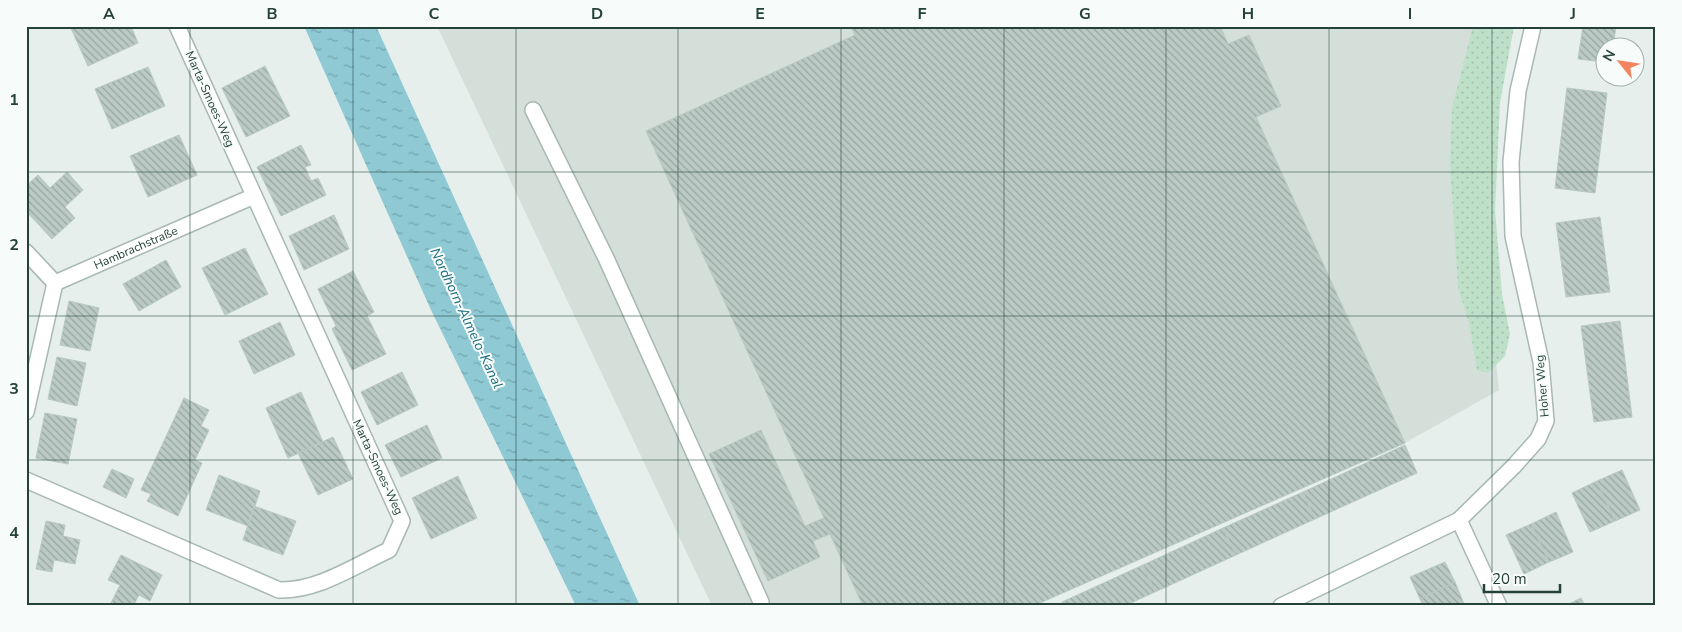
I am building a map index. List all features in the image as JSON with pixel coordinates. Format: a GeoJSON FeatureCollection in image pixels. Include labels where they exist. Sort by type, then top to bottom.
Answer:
{"type":"FeatureCollection","features":[{"type":"Feature","properties":{"kind":"street","name":"Marta-Smoes-Weg"},"geometry":{"type":"LineString","coordinates":[[26,480],[279,590],[298,590],[313,586],[389,550],[402,520],[177,26]]}},
{"type":"Feature","properties":{"kind":"street","name":"Hoher Weg"},"geometry":{"type":"LineString","coordinates":[[1281,606],[1459,520],[1514,466],[1538,439],[1546,421],[1541,362],[1513,236],[1511,162],[1518,91],[1533,26]]}},
{"type":"Feature","properties":{"kind":"street"},"geometry":{"type":"LineString","coordinates":[[533,110],[606,258],[760,602]]}},
{"type":"Feature","properties":{"kind":"street","name":"Hambrachstraße"},"geometry":{"type":"LineString","coordinates":[[55,283],[254,196]]}},
{"type":"Feature","properties":{"kind":"street"},"geometry":{"type":"LineString","coordinates":[[26,252],[55,283],[26,412]]}},
{"type":"Feature","properties":{"kind":"street"},"geometry":{"type":"LineString","coordinates":[[1459,520],[1499,606]]}},
{"type":"Feature","properties":{"kind":"shaded area"},"geometry":{"type":"Polygon","coordinates":[[[437,26],[1489,26],[1474,157],[1499,390],[1405,443],[1033,606],[712,606],[437,26]]]}},
{"type":"Feature","properties":{"kind":"green space"},"geometry":{"type":"Polygon","coordinates":[[[1473,26],[1514,26],[1500,103],[1495,210],[1502,294],[1510,334],[1505,356],[1488,373],[1477,370],[1469,323],[1458,288],[1450,163],[1452,108],[1473,26]]]}},
{"type":"Feature","properties":{"kind":"water","name":"Nordhorn-Almelo-Kanal"},"geometry":{"type":"Polygon","coordinates":[[[304,26],[376,26],[640,606],[576,606],[431,310],[304,26]]]}},
{"type":"Feature","properties":{"kind":"building"},"geometry":{"type":"Polygon","coordinates":[[[70,26],[131,26],[138,43],[88,66],[70,26]]]}},
{"type":"Feature","properties":{"kind":"building"},"geometry":{"type":"Polygon","coordinates":[[[851,26],[1220,26],[1228,44],[1249,35],[1281,106],[1256,117],[1405,443],[1033,606],[863,606],[830,534],[813,541],[820,557],[768,581],[709,454],[761,430],[805,526],[824,518],[646,131],[855,35],[851,26]]]}},
{"type":"Feature","properties":{"kind":"building"},"geometry":{"type":"Polygon","coordinates":[[[1583,26],[1616,26],[1614,38],[1594,38],[1594,61],[1578,59],[1583,26]]]}},
{"type":"Feature","properties":{"kind":"building"},"geometry":{"type":"Polygon","coordinates":[[[265,66],[290,116],[246,137],[222,88],[265,66]]]}},
{"type":"Feature","properties":{"kind":"building"},"geometry":{"type":"Polygon","coordinates":[[[148,67],[165,106],[112,129],[95,89],[148,67]]]}},
{"type":"Feature","properties":{"kind":"building"},"geometry":{"type":"Polygon","coordinates":[[[1567,88],[1607,93],[1595,193],[1555,188],[1567,88]]]}},
{"type":"Feature","properties":{"kind":"building"},"geometry":{"type":"Polygon","coordinates":[[[179,135],[197,175],[148,197],[130,156],[179,135]]]}},
{"type":"Feature","properties":{"kind":"building"},"geometry":{"type":"Polygon","coordinates":[[[301,145],[311,165],[305,167],[311,181],[318,178],[326,195],[281,216],[257,167],[301,145]]]}},
{"type":"Feature","properties":{"kind":"building"},"geometry":{"type":"Polygon","coordinates":[[[67,172],[83,190],[65,207],[75,218],[52,239],[26,211],[26,186],[38,175],[50,188],[67,172]]]}},
{"type":"Feature","properties":{"kind":"building"},"geometry":{"type":"Polygon","coordinates":[[[334,215],[349,249],[304,270],[289,236],[334,215]]]}},
{"type":"Feature","properties":{"kind":"building"},"geometry":{"type":"Polygon","coordinates":[[[1600,217],[1610,292],[1566,297],[1556,223],[1600,217]]]}},
{"type":"Feature","properties":{"kind":"building"},"geometry":{"type":"Polygon","coordinates":[[[245,248],[268,294],[225,315],[202,268],[245,248]]]}},
{"type":"Feature","properties":{"kind":"building"},"geometry":{"type":"Polygon","coordinates":[[[166,260],[181,287],[139,311],[123,284],[166,260]]]}},
{"type":"Feature","properties":{"kind":"building"},"geometry":{"type":"Polygon","coordinates":[[[353,271],[374,312],[367,316],[386,354],[352,370],[332,329],[336,326],[318,289],[353,271]]]}},
{"type":"Feature","properties":{"kind":"building"},"geometry":{"type":"Polygon","coordinates":[[[69,301],[99,308],[90,351],[60,345],[69,301]]]}},
{"type":"Feature","properties":{"kind":"building"},"geometry":{"type":"Polygon","coordinates":[[[1620,321],[1632,417],[1594,422],[1581,326],[1620,321]]]}},
{"type":"Feature","properties":{"kind":"building"},"geometry":{"type":"Polygon","coordinates":[[[280,322],[295,355],[254,374],[239,341],[280,322]]]}},
{"type":"Feature","properties":{"kind":"building"},"geometry":{"type":"Polygon","coordinates":[[[57,357],[86,363],[77,406],[48,399],[57,357]]]}},
{"type":"Feature","properties":{"kind":"building"},"geometry":{"type":"Polygon","coordinates":[[[402,372],[418,405],[377,425],[361,392],[402,372]]]}},
{"type":"Feature","properties":{"kind":"building"},"geometry":{"type":"Polygon","coordinates":[[[301,392],[323,442],[288,458],[266,408],[301,392]]]}},
{"type":"Feature","properties":{"kind":"building"},"geometry":{"type":"Polygon","coordinates":[[[184,398],[209,410],[201,426],[209,430],[195,460],[202,463],[178,516],[147,501],[151,494],[141,490],[184,398]]]}},
{"type":"Feature","properties":{"kind":"building"},"geometry":{"type":"Polygon","coordinates":[[[45,413],[77,419],[68,464],[36,458],[45,413]]]}},
{"type":"Feature","properties":{"kind":"building"},"geometry":{"type":"Polygon","coordinates":[[[427,425],[442,458],[401,477],[385,445],[427,425]]]}},
{"type":"Feature","properties":{"kind":"building"},"geometry":{"type":"Polygon","coordinates":[[[333,437],[353,479],[318,495],[298,453],[333,437]]]}},
{"type":"Feature","properties":{"kind":"building"},"geometry":{"type":"Polygon","coordinates":[[[1405,445],[1417,473],[1315,519],[1303,492],[1405,445]]]}},
{"type":"Feature","properties":{"kind":"building"},"geometry":{"type":"Polygon","coordinates":[[[112,469],[134,479],[126,498],[103,487],[112,469]]]}},
{"type":"Feature","properties":{"kind":"building"},"geometry":{"type":"Polygon","coordinates":[[[1622,470],[1640,510],[1615,521],[1597,481],[1622,470]]]}},
{"type":"Feature","properties":{"kind":"building"},"geometry":{"type":"Polygon","coordinates":[[[219,475],[260,491],[248,526],[206,510],[219,475]]]}},
{"type":"Feature","properties":{"kind":"building"},"geometry":{"type":"Polygon","coordinates":[[[458,476],[477,518],[431,539],[412,498],[458,476]]]}},
{"type":"Feature","properties":{"kind":"building"},"geometry":{"type":"Polygon","coordinates":[[[1597,481],[1615,521],[1590,532],[1572,493],[1597,481]]]}},
{"type":"Feature","properties":{"kind":"building"},"geometry":{"type":"Polygon","coordinates":[[[1303,492],[1315,519],[1236,555],[1223,528],[1303,492]]]}},
{"type":"Feature","properties":{"kind":"building"},"geometry":{"type":"Polygon","coordinates":[[[254,506],[296,521],[283,555],[243,540],[254,506]]]}},
{"type":"Feature","properties":{"kind":"building"},"geometry":{"type":"Polygon","coordinates":[[[1556,512],[1573,552],[1549,562],[1531,524],[1556,512]]]}},
{"type":"Feature","properties":{"kind":"building"},"geometry":{"type":"Polygon","coordinates":[[[46,521],[65,525],[63,536],[80,540],[75,564],[54,560],[52,572],[36,569],[46,521]]]}},
{"type":"Feature","properties":{"kind":"building"},"geometry":{"type":"Polygon","coordinates":[[[1531,524],[1549,562],[1524,574],[1506,535],[1531,524]]]}},
{"type":"Feature","properties":{"kind":"building"},"geometry":{"type":"Polygon","coordinates":[[[1223,528],[1236,555],[1155,592],[1143,565],[1223,528]]]}},
{"type":"Feature","properties":{"kind":"building"},"geometry":{"type":"Polygon","coordinates":[[[121,555],[162,575],[150,601],[139,595],[133,606],[110,605],[120,585],[108,580],[121,555]]]}},
{"type":"Feature","properties":{"kind":"building"},"geometry":{"type":"Polygon","coordinates":[[[1445,562],[1455,582],[1420,599],[1410,577],[1445,562]]]}},
{"type":"Feature","properties":{"kind":"building"},"geometry":{"type":"Polygon","coordinates":[[[1143,565],[1155,592],[1124,606],[1063,606],[1062,602],[1143,565]]]}},
{"type":"Feature","properties":{"kind":"building"},"geometry":{"type":"Polygon","coordinates":[[[1455,582],[1464,604],[1460,606],[1423,606],[1420,599],[1455,582]]]}},
{"type":"Feature","properties":{"kind":"building"},"geometry":{"type":"Polygon","coordinates":[[[1581,598],[1585,606],[1565,606],[1581,598]]]}}]}
